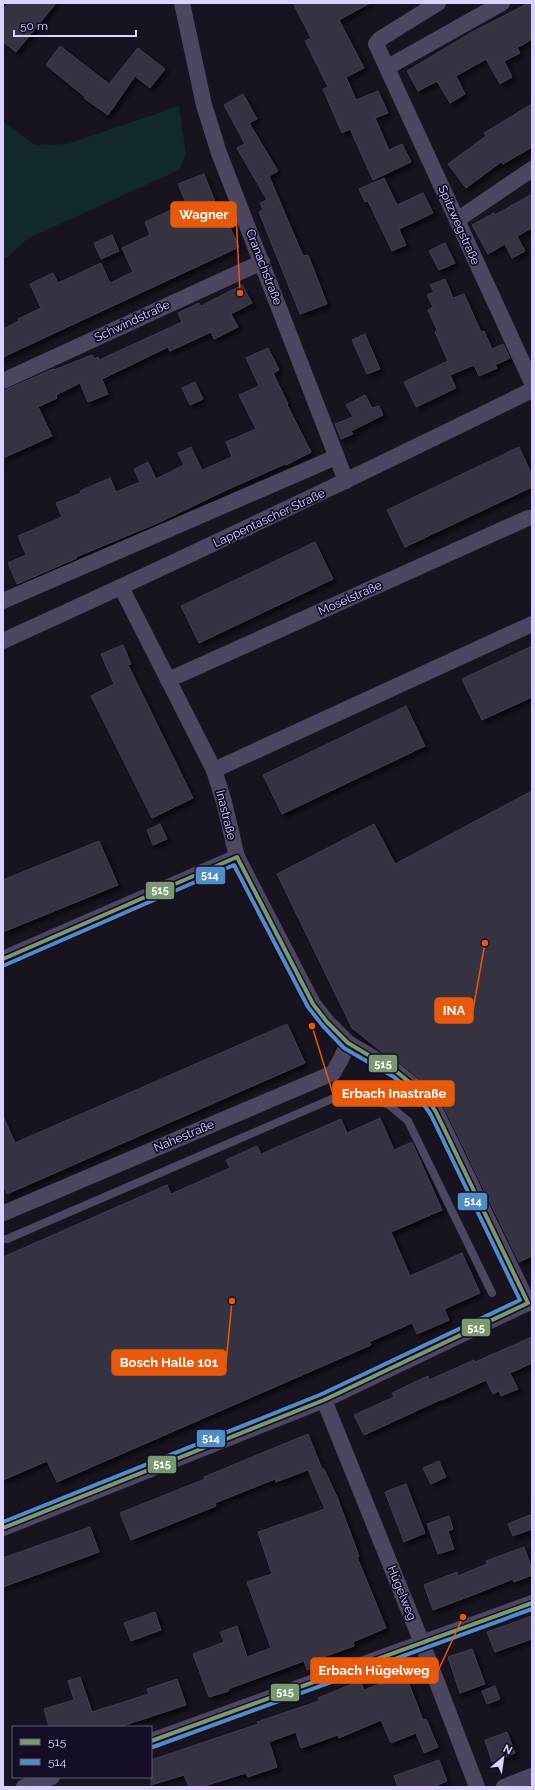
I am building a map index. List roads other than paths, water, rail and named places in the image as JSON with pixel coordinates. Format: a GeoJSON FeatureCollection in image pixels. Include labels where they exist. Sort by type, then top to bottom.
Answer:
{"type":"FeatureCollection","features":[{"type":"Feature","properties":{"kind":"street","name":"Cranachstraße"},"geometry":{"type":"LineString","coordinates":[[182,3],[204,104],[219,153],[346,481]]}},
{"type":"Feature","properties":{"kind":"street","name":"Spitzwegstraße"},"geometry":{"type":"LineString","coordinates":[[438,3],[380,39],[376,44],[388,67],[532,383]]}},
{"type":"Feature","properties":{"kind":"street"},"geometry":{"type":"LineString","coordinates":[[388,67],[502,3]]}},
{"type":"Feature","properties":{"kind":"street"},"geometry":{"type":"LineString","coordinates":[[457,220],[532,169]]}},
{"type":"Feature","properties":{"kind":"street","name":"Schwindstraße"},"geometry":{"type":"LineString","coordinates":[[3,381],[262,262]]}},
{"type":"Feature","properties":{"kind":"street","name":"Lappentascher Straße"},"geometry":{"type":"LineString","coordinates":[[3,641],[346,481],[532,390]]}},
{"type":"Feature","properties":{"kind":"street"},"geometry":{"type":"LineString","coordinates":[[3,601],[336,457]]}},
{"type":"Feature","properties":{"kind":"street","name":"Moselstraße"},"geometry":{"type":"LineString","coordinates":[[168,680],[528,518],[532,518]]}},
{"type":"Feature","properties":{"kind":"street","name":"Inastraße"},"geometry":{"type":"LineString","coordinates":[[121,587],[214,770],[224,802],[237,857],[313,1004],[327,1022],[348,1043],[397,1072],[425,1095],[436,1112],[530,1302]]}},
{"type":"Feature","properties":{"kind":"street"},"geometry":{"type":"LineString","coordinates":[[214,770],[532,624]]}},
{"type":"Feature","properties":{"kind":"street"},"geometry":{"type":"LineString","coordinates":[[3,960],[237,857]]}},
{"type":"Feature","properties":{"kind":"street","name":"Nahestraße"},"geometry":{"type":"LineString","coordinates":[[4,1213],[333,1073],[342,1059],[348,1043]]}},
{"type":"Feature","properties":{"kind":"street"},"geometry":{"type":"LineString","coordinates":[[3,1528],[324,1400],[530,1302]]}},
{"type":"Feature","properties":{"kind":"street","name":"Hügelweg"},"geometry":{"type":"LineString","coordinates":[[324,1400],[422,1643],[477,1787]]}},
{"type":"Feature","properties":{"kind":"street"},"geometry":{"type":"LineString","coordinates":[[152,1741],[532,1603]]}},
{"type":"Feature","properties":{"kind":"street"},"geometry":{"type":"LineString","coordinates":[[504,1787],[532,1776]]}},
{"type":"Feature","properties":{"kind":"street"},"geometry":{"type":"LineString","coordinates":[[24,1787],[49,1778]]}},
{"type":"Feature","properties":{"kind":"lane"},"geometry":{"type":"LineString","coordinates":[[3,1238],[7,1239],[340,1095],[366,1095],[389,1105],[408,1121],[492,1293]]}},
{"type":"Feature","properties":{"kind":"place","name":"Wagner"},"geometry":{"type":"Point","coordinates":[240,293]}},
{"type":"Feature","properties":{"kind":"place","name":"INA"},"geometry":{"type":"Point","coordinates":[485,943]}},
{"type":"Feature","properties":{"kind":"place","name":"Erbach Inastraße"},"geometry":{"type":"Point","coordinates":[312,1026]}},
{"type":"Feature","properties":{"kind":"place","name":"Bosch Halle 101"},"geometry":{"type":"Point","coordinates":[232,1301]}},
{"type":"Feature","properties":{"kind":"place","name":"Erbach Hügelweg"},"geometry":{"type":"Point","coordinates":[463,1617]}}]}
